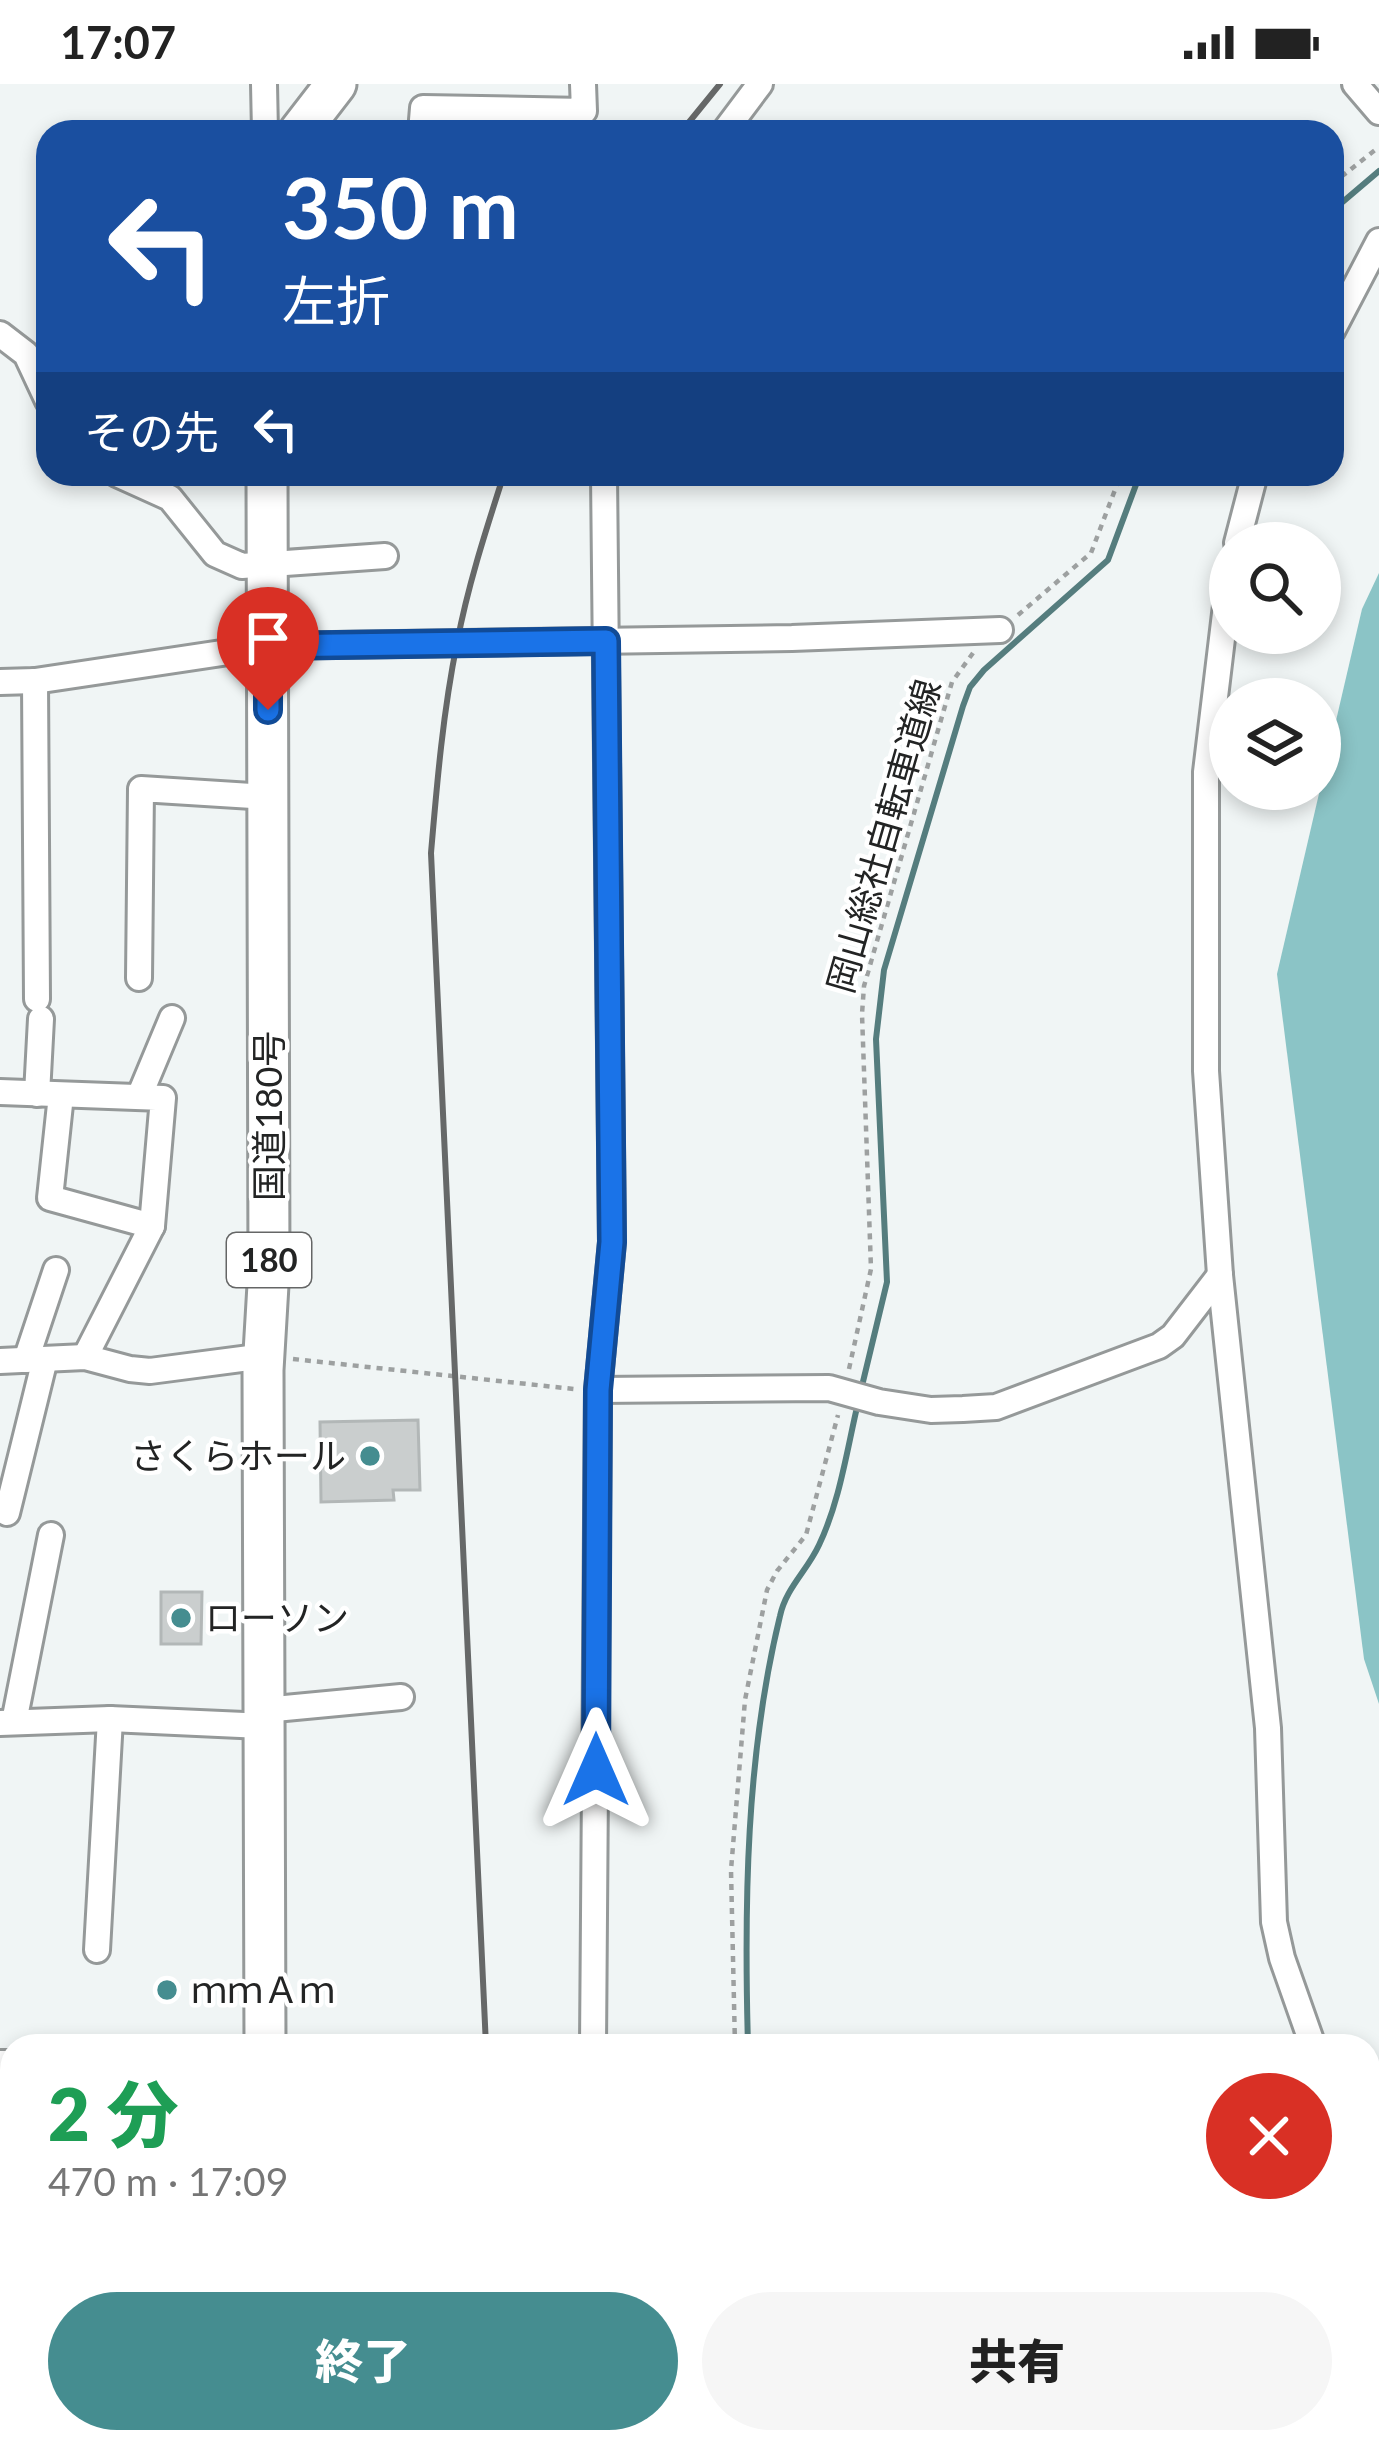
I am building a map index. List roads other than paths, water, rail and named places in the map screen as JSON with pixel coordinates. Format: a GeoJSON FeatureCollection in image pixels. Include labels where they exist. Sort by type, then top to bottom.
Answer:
{"type":"FeatureCollection","features":[{"type":"Feature","properties":{"kind":"highway"},"geometry":{"type":"LineString","coordinates":[[308,120],[336,84]]}},
{"type":"Feature","properties":{"kind":"highway","name":"国道180号"},"geometry":{"type":"LineString","coordinates":[[265,2034],[267,486]]}},
{"type":"Feature","properties":{"kind":"street"},"geometry":{"type":"LineString","coordinates":[[264,84],[265,120]]}},
{"type":"Feature","properties":{"kind":"street"},"geometry":{"type":"LineString","coordinates":[[534,120],[584,111],[583,84]]}},
{"type":"Feature","properties":{"kind":"street"},"geometry":{"type":"LineString","coordinates":[[733,120],[760,84]]}},
{"type":"Feature","properties":{"kind":"street"},"geometry":{"type":"LineString","coordinates":[[1355,84],[1379,112]]}},
{"type":"Feature","properties":{"kind":"street"},"geometry":{"type":"LineString","coordinates":[[422,120],[422,108],[520,120]]}},
{"type":"Feature","properties":{"kind":"street"},"geometry":{"type":"LineString","coordinates":[[1344,309],[1379,241]]}},
{"type":"Feature","properties":{"kind":"street"},"geometry":{"type":"LineString","coordinates":[[0,334],[26,354],[36,375]]}},
{"type":"Feature","properties":{"kind":"street"},"geometry":{"type":"LineString","coordinates":[[144,486],[170,498],[215,554],[242,566],[386,556]]}},
{"type":"Feature","properties":{"kind":"street"},"geometry":{"type":"LineString","coordinates":[[592,2034],[598,1390],[612,1242],[604,486]]}},
{"type":"Feature","properties":{"kind":"street"},"geometry":{"type":"LineString","coordinates":[[1242,522],[1252,486]]}},
{"type":"Feature","properties":{"kind":"street"},"geometry":{"type":"LineString","coordinates":[[0,682],[35,681],[268,646],[1000,630]]}},
{"type":"Feature","properties":{"kind":"street"},"geometry":{"type":"LineString","coordinates":[[1219,654],[1204,852],[1206,1071],[1220,1275],[1268,1728],[1274,1922],[1308,2034]]}},
{"type":"Feature","properties":{"kind":"street"},"geometry":{"type":"LineString","coordinates":[[35,681],[39,1009],[49,1094],[50,1198],[152,1226]]}},
{"type":"Feature","properties":{"kind":"street"},"geometry":{"type":"LineString","coordinates":[[139,979],[141,790],[268,797]]}},
{"type":"Feature","properties":{"kind":"street"},"geometry":{"type":"LineString","coordinates":[[139,1097],[172,1018]]}},
{"type":"Feature","properties":{"kind":"street"},"geometry":{"type":"LineString","coordinates":[[0,1092],[163,1099],[152,1226],[86,1357]]}},
{"type":"Feature","properties":{"kind":"street"},"geometry":{"type":"LineString","coordinates":[[7,1513],[56,1270]]}},
{"type":"Feature","properties":{"kind":"street"},"geometry":{"type":"LineString","coordinates":[[598,1390],[844,1390],[879,1402],[931,1410],[996,1407],[1160,1346],[1220,1275]]}},
{"type":"Feature","properties":{"kind":"street"},"geometry":{"type":"LineString","coordinates":[[0,1361],[86,1357],[150,1371],[264,1356]]}},
{"type":"Feature","properties":{"kind":"street"},"geometry":{"type":"LineString","coordinates":[[51,1535],[7,1723],[264,1718],[401,1697]]}},
{"type":"Feature","properties":{"kind":"street"},"geometry":{"type":"LineString","coordinates":[[97,1950],[110,1719]]}},
{"type":"Feature","properties":{"kind":"waterway"},"geometry":{"type":"LineString","coordinates":[[1344,201],[1379,171]]}},
{"type":"Feature","properties":{"kind":"waterway"},"geometry":{"type":"LineString","coordinates":[[861,1390],[887,1282],[876,1039],[884,970],[963,706],[984,670],[1108,560],[1136,486]]}},
{"type":"Feature","properties":{"kind":"waterway"},"geometry":{"type":"LineString","coordinates":[[748,2034],[750,1830],[769,1669],[783,1606],[819,1545],[832,1511],[858,1403]]}},
{"type":"Feature","properties":{"kind":"railway"},"geometry":{"type":"LineString","coordinates":[[691,120],[720,84]]}},
{"type":"Feature","properties":{"kind":"railway"},"geometry":{"type":"LineString","coordinates":[[485,2034],[431,853],[457,643],[500,486]]}},
{"type":"Feature","properties":{"kind":"place","name":"さくらホール"},"geometry":{"type":"Point","coordinates":[370,1456]}},
{"type":"Feature","properties":{"kind":"place","name":"ローソン"},"geometry":{"type":"Point","coordinates":[181,1618]}},
{"type":"Feature","properties":{"kind":"place","name":"ｍｍＡｍ"},"geometry":{"type":"Point","coordinates":[167,1990]}}]}
